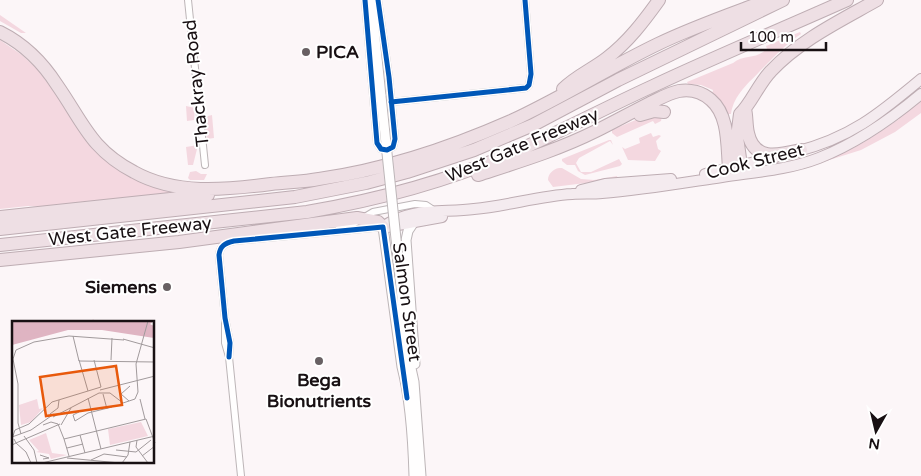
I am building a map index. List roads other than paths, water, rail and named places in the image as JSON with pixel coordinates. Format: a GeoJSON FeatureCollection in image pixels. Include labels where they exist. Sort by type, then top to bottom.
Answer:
{"type":"FeatureCollection","features":[{"type":"Feature","properties":{"kind":"highway"},"geometry":{"type":"LineString","coordinates":[[553,101],[573,80],[597,65],[620,46],[659,0]]}},
{"type":"Feature","properties":{"kind":"highway"},"geometry":{"type":"LineString","coordinates":[[0,217],[279,187],[375,167],[414,156],[483,132],[553,101],[658,44],[768,0]]}},
{"type":"Feature","properties":{"kind":"highway","name":"West Gate Freeway"},"geometry":{"type":"LineString","coordinates":[[0,229],[295,197],[366,183],[407,172],[474,150],[533,125],[618,80],[782,0]]}},
{"type":"Feature","properties":{"kind":"highway","name":"West Gate Freeway"},"geometry":{"type":"LineString","coordinates":[[0,245],[264,218],[350,205],[409,190],[510,154],[653,86],[847,0]]}},
{"type":"Feature","properties":{"kind":"highway"},"geometry":{"type":"LineString","coordinates":[[736,171],[740,114],[760,84],[785,57],[806,41],[877,0]]}},
{"type":"Feature","properties":{"kind":"highway"},"geometry":{"type":"LineString","coordinates":[[843,20],[853,19],[886,0]]}},
{"type":"Feature","properties":{"kind":"highway"},"geometry":{"type":"LineString","coordinates":[[0,32],[16,41],[46,68],[92,139],[105,153],[134,173],[162,184],[195,188],[252,186],[320,179]]}},
{"type":"Feature","properties":{"kind":"highway"},"geometry":{"type":"LineString","coordinates":[[409,190],[466,179],[548,151],[596,131],[671,94],[686,91],[699,93],[712,100],[722,115],[736,171]]}},
{"type":"Feature","properties":{"kind":"highway"},"geometry":{"type":"LineString","coordinates":[[745,109],[749,138],[757,150],[765,154],[801,150]]}},
{"type":"Feature","properties":{"kind":"highway"},"geometry":{"type":"LineString","coordinates":[[596,131],[612,127],[651,111],[664,112]]}},
{"type":"Feature","properties":{"kind":"highway"},"geometry":{"type":"LineString","coordinates":[[93,250],[201,236],[312,216],[350,205]]}},
{"type":"Feature","properties":{"kind":"highway"},"geometry":{"type":"LineString","coordinates":[[0,260],[210,238],[331,220],[362,218],[378,222],[383,227]]}},
{"type":"Feature","properties":{"kind":"main road","name":"Cook Street"},"geometry":{"type":"LineString","coordinates":[[736,171],[832,140],[859,127],[888,107],[921,79]]}},
{"type":"Feature","properties":{"kind":"main road","name":"Cook Street"},"geometry":{"type":"LineString","coordinates":[[383,227],[392,220],[402,216],[473,209],[684,178],[800,164],[833,152],[878,126],[921,94]]}},
{"type":"Feature","properties":{"kind":"main road","name":"Cook Street"},"geometry":{"type":"LineString","coordinates":[[383,227],[454,216],[473,209]]}},
{"type":"Feature","properties":{"kind":"street","name":"Thackray Road"},"geometry":{"type":"LineString","coordinates":[[188,0],[205,165]]}},
{"type":"Feature","properties":{"kind":"street"},"geometry":{"type":"LineString","coordinates":[[366,0],[377,144],[381,149],[385,150],[391,149],[395,142],[378,0]]}},
{"type":"Feature","properties":{"kind":"street","name":"Salmon Street"},"geometry":{"type":"LineString","coordinates":[[371,0],[421,476]]}},
{"type":"Feature","properties":{"kind":"street"},"geometry":{"type":"LineString","coordinates":[[391,102],[526,88],[530,85],[531,74],[525,0]]}},
{"type":"Feature","properties":{"kind":"street","name":"Cook Street"},"geometry":{"type":"LineString","coordinates":[[321,232],[351,225],[373,212],[420,203],[440,212]]}},
{"type":"Feature","properties":{"kind":"street","name":"Salmon Street"},"geometry":{"type":"LineString","coordinates":[[410,381],[416,372],[406,246],[408,231],[414,222]]}},
{"type":"Feature","properties":{"kind":"street"},"geometry":{"type":"LineString","coordinates":[[242,476],[229,357],[224,331],[221,248],[226,243],[234,241],[383,227]]}},
{"type":"Feature","properties":{"kind":"street","name":"Salmon Street"},"geometry":{"type":"LineString","coordinates":[[383,227],[402,367],[410,381],[414,476]]}},
{"type":"Feature","properties":{"kind":"street"},"geometry":{"type":"LineString","coordinates":[[386,250],[394,244],[406,246]]}},
{"type":"Feature","properties":{"kind":"place","name":"PICA"},"geometry":{"type":"Point","coordinates":[306,52]}},
{"type":"Feature","properties":{"kind":"place","name":"Siemens"},"geometry":{"type":"Point","coordinates":[167,287]}},
{"type":"Feature","properties":{"kind":"place","name":"Bega Bionutrients"},"geometry":{"type":"Point","coordinates":[319,361]}}]}
